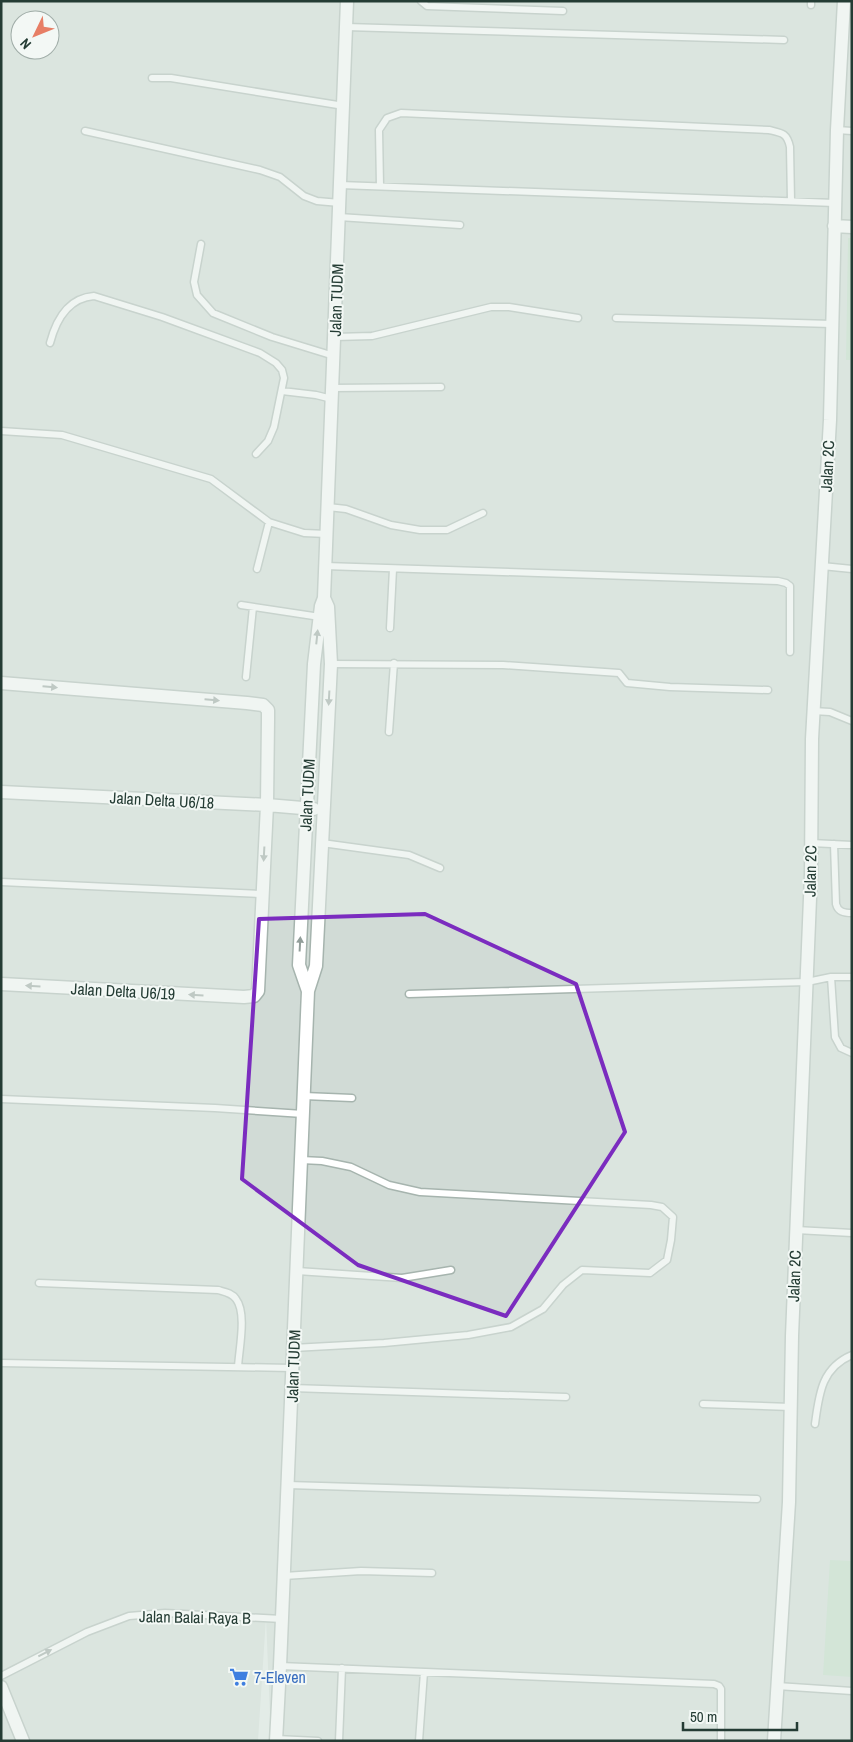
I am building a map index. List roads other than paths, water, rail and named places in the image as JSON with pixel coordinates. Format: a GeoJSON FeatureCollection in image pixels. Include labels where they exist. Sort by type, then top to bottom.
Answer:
{"type":"FeatureCollection","features":[{"type":"Feature","properties":{"kind":"street","name":"Jalan TUDM"},"geometry":{"type":"LineString","coordinates":[[308,991],[299,965],[314,664],[324,598],[326,566],[347,1]]}},
{"type":"Feature","properties":{"kind":"street","name":"Jalan 2C"},"geometry":{"type":"LineString","coordinates":[[774,1741],[789,1502],[792,1336],[807,982],[813,711],[830,420],[836,130],[847,34],[844,1]]}},
{"type":"Feature","properties":{"kind":"street"},"geometry":{"type":"LineString","coordinates":[[834,226],[852,227]]}},
{"type":"Feature","properties":{"kind":"street","name":"Jalan TUDM"},"geometry":{"type":"LineString","coordinates":[[276,1740],[308,991],[316,966],[331,664],[328,607],[324,598]]}},
{"type":"Feature","properties":{"kind":"street"},"geometry":{"type":"LineString","coordinates":[[1,684],[263,705],[268,710],[262,894]]}},
{"type":"Feature","properties":{"kind":"street","name":"Jalan Delta U6/18"},"geometry":{"type":"LineString","coordinates":[[1,792],[266,805],[324,810]]}},
{"type":"Feature","properties":{"kind":"street","name":"Jalan Delta U6/19"},"geometry":{"type":"LineString","coordinates":[[1,984],[254,996],[258,991],[262,894]]}},
{"type":"Feature","properties":{"kind":"street"},"geometry":{"type":"LineString","coordinates":[[1,1687],[23,1741]]}},
{"type":"Feature","properties":{"kind":"lane"},"geometry":{"type":"LineString","coordinates":[[421,1],[427,6],[563,11]]}},
{"type":"Feature","properties":{"kind":"lane"},"geometry":{"type":"LineString","coordinates":[[346,27],[784,40]]}},
{"type":"Feature","properties":{"kind":"lane"},"geometry":{"type":"LineString","coordinates":[[152,78],[171,78],[344,106]]}},
{"type":"Feature","properties":{"kind":"lane"},"geometry":{"type":"LineString","coordinates":[[380,186],[379,130],[387,118],[400,113],[775,131],[788,139],[790,147],[790,201]]}},
{"type":"Feature","properties":{"kind":"lane"},"geometry":{"type":"LineString","coordinates":[[836,130],[852,131]]}},
{"type":"Feature","properties":{"kind":"lane"},"geometry":{"type":"LineString","coordinates":[[84,131],[260,170],[280,177],[304,196],[317,201],[340,203]]}},
{"type":"Feature","properties":{"kind":"lane"},"geometry":{"type":"LineString","coordinates":[[340,184],[835,203]]}},
{"type":"Feature","properties":{"kind":"lane"},"geometry":{"type":"LineString","coordinates":[[339,218],[460,225]]}},
{"type":"Feature","properties":{"kind":"lane"},"geometry":{"type":"LineString","coordinates":[[201,244],[194,282],[197,295],[214,313],[272,337],[334,356]]}},
{"type":"Feature","properties":{"kind":"lane"},"geometry":{"type":"LineString","coordinates":[[50,342],[59,317],[83,297],[94,296],[162,317],[260,352],[276,363],[282,370],[284,378],[274,427],[268,442],[256,454]]}},
{"type":"Feature","properties":{"kind":"lane"},"geometry":{"type":"LineString","coordinates":[[334,337],[372,336],[491,307],[509,307],[578,318]]}},
{"type":"Feature","properties":{"kind":"lane"},"geometry":{"type":"LineString","coordinates":[[616,318],[832,324]]}},
{"type":"Feature","properties":{"kind":"lane"},"geometry":{"type":"LineString","coordinates":[[282,391],[316,395],[441,388]]}},
{"type":"Feature","properties":{"kind":"lane"},"geometry":{"type":"LineString","coordinates":[[1,431],[62,435],[212,479],[269,522],[304,533],[327,534]]}},
{"type":"Feature","properties":{"kind":"lane"},"geometry":{"type":"LineString","coordinates":[[328,507],[346,509],[391,525],[420,530],[447,530],[483,513]]}},
{"type":"Feature","properties":{"kind":"lane"},"geometry":{"type":"LineString","coordinates":[[257,569],[269,522]]}},
{"type":"Feature","properties":{"kind":"lane"},"geometry":{"type":"LineString","coordinates":[[326,566],[778,581],[790,586],[790,652]]}},
{"type":"Feature","properties":{"kind":"lane"},"geometry":{"type":"LineString","coordinates":[[822,566],[852,569]]}},
{"type":"Feature","properties":{"kind":"lane"},"geometry":{"type":"LineString","coordinates":[[390,628],[393,568]]}},
{"type":"Feature","properties":{"kind":"lane"},"geometry":{"type":"LineString","coordinates":[[240,605],[320,617]]}},
{"type":"Feature","properties":{"kind":"lane"},"geometry":{"type":"LineString","coordinates":[[246,677],[253,607]]}},
{"type":"Feature","properties":{"kind":"lane"},"geometry":{"type":"LineString","coordinates":[[389,732],[394,663]]}},
{"type":"Feature","properties":{"kind":"lane"},"geometry":{"type":"LineString","coordinates":[[331,664],[503,665],[619,673],[628,683],[670,687],[768,690]]}},
{"type":"Feature","properties":{"kind":"lane"},"geometry":{"type":"LineString","coordinates":[[813,711],[830,712],[852,721]]}},
{"type":"Feature","properties":{"kind":"lane"},"geometry":{"type":"LineString","coordinates":[[322,843],[409,855],[440,868]]}},
{"type":"Feature","properties":{"kind":"lane"},"geometry":{"type":"LineString","coordinates":[[811,844],[852,845]]}},
{"type":"Feature","properties":{"kind":"lane"},"geometry":{"type":"LineString","coordinates":[[834,844],[836,904],[844,913],[852,913]]}},
{"type":"Feature","properties":{"kind":"lane"},"geometry":{"type":"LineString","coordinates":[[1,882],[262,894]]}},
{"type":"Feature","properties":{"kind":"lane"},"geometry":{"type":"LineString","coordinates":[[831,977],[835,1037],[841,1048],[852,1054]]}},
{"type":"Feature","properties":{"kind":"lane"},"geometry":{"type":"LineString","coordinates":[[409,994],[807,982],[831,977],[852,977]]}},
{"type":"Feature","properties":{"kind":"lane"},"geometry":{"type":"LineString","coordinates":[[304,1096],[352,1098]]}},
{"type":"Feature","properties":{"kind":"lane"},"geometry":{"type":"LineString","coordinates":[[1,1099],[215,1108],[304,1114]]}},
{"type":"Feature","properties":{"kind":"lane"},"geometry":{"type":"LineString","coordinates":[[293,1348],[449,1337],[511,1327],[542,1309],[563,1285],[582,1270],[650,1273],[667,1260],[673,1217],[662,1207],[651,1205],[420,1192],[389,1185],[351,1167],[322,1161],[301,1160]]}},
{"type":"Feature","properties":{"kind":"lane"},"geometry":{"type":"LineString","coordinates":[[796,1230],[852,1233]]}},
{"type":"Feature","properties":{"kind":"lane"},"geometry":{"type":"LineString","coordinates":[[297,1271],[402,1278],[451,1270]]}},
{"type":"Feature","properties":{"kind":"lane"},"geometry":{"type":"LineString","coordinates":[[39,1283],[218,1290],[230,1294],[236,1299],[242,1318],[238,1367]]}},
{"type":"Feature","properties":{"kind":"lane"},"geometry":{"type":"LineString","coordinates":[[815,1424],[820,1390],[829,1370],[852,1354]]}},
{"type":"Feature","properties":{"kind":"lane"},"geometry":{"type":"LineString","coordinates":[[1,1363],[292,1368]]}},
{"type":"Feature","properties":{"kind":"lane"},"geometry":{"type":"LineString","coordinates":[[292,1388],[566,1397]]}},
{"type":"Feature","properties":{"kind":"lane"},"geometry":{"type":"LineString","coordinates":[[703,1404],[791,1407]]}},
{"type":"Feature","properties":{"kind":"lane"},"geometry":{"type":"LineString","coordinates":[[288,1485],[757,1499]]}},
{"type":"Feature","properties":{"kind":"lane"},"geometry":{"type":"LineString","coordinates":[[284,1576],[362,1571],[432,1573]]}},
{"type":"Feature","properties":{"kind":"lane","name":"Jalan Balai Raya B"},"geometry":{"type":"LineString","coordinates":[[1,1676],[87,1632],[129,1616],[165,1613],[282,1619]]}},
{"type":"Feature","properties":{"kind":"lane"},"geometry":{"type":"LineString","coordinates":[[280,1666],[714,1684],[721,1689],[721,1741]]}},
{"type":"Feature","properties":{"kind":"lane"},"geometry":{"type":"LineString","coordinates":[[339,1741],[342,1668]]}},
{"type":"Feature","properties":{"kind":"lane"},"geometry":{"type":"LineString","coordinates":[[419,1741],[424,1672]]}},
{"type":"Feature","properties":{"kind":"lane"},"geometry":{"type":"LineString","coordinates":[[777,1686],[852,1691]]}},
{"type":"Feature","properties":{"kind":"lane"},"geometry":{"type":"LineString","coordinates":[[276,1740],[318,1741]]}},
{"type":"Feature","properties":{"kind":"place","name":"7-Eleven"},"geometry":{"type":"Point","coordinates":[239,1677]}}]}
